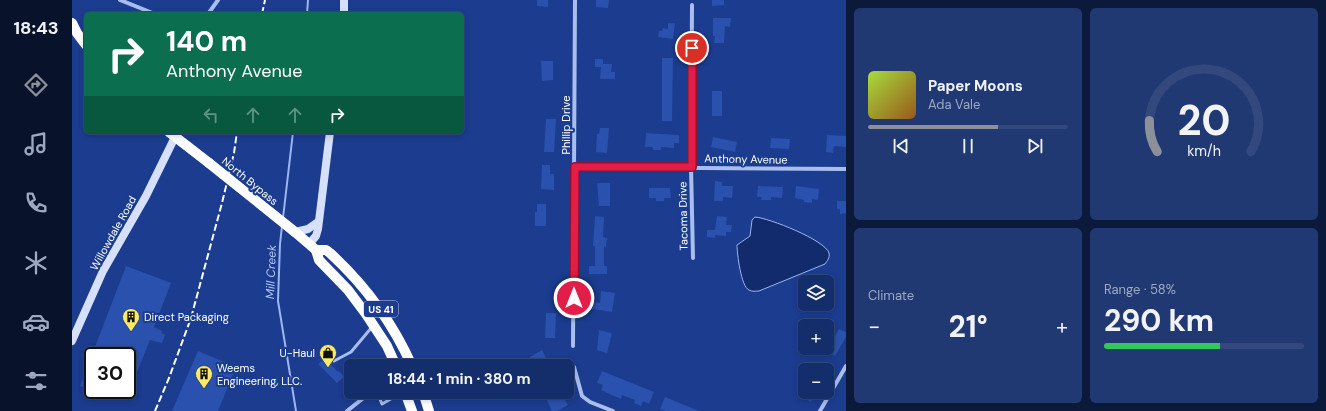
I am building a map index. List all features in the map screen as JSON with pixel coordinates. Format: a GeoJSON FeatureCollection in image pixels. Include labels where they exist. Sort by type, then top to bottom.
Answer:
{"type":"FeatureCollection","features":[{"type":"Feature","properties":{"kind":"highway"},"geometry":{"type":"LineString","coordinates":[[72,24],[84,42]]}},
{"type":"Feature","properties":{"kind":"highway","name":"North Bypass"},"geometry":{"type":"LineString","coordinates":[[172,134],[312,247]]}},
{"type":"Feature","properties":{"kind":"highway","name":"US 41"},"geometry":{"type":"LineString","coordinates":[[312,247],[319,260],[348,290],[374,325],[387,346],[392,359]]}},
{"type":"Feature","properties":{"kind":"highway","name":"US 41"},"geometry":{"type":"LineString","coordinates":[[312,247],[326,250],[330,253],[368,292],[394,330],[408,359]]}},
{"type":"Feature","properties":{"kind":"highway"},"geometry":{"type":"LineString","coordinates":[[407,399],[411,411]]}},
{"type":"Feature","properties":{"kind":"highway"},"geometry":{"type":"LineString","coordinates":[[425,399],[428,411]]}},
{"type":"Feature","properties":{"kind":"street"},"geometry":{"type":"LineString","coordinates":[[120,0],[151,12]]}},
{"type":"Feature","properties":{"kind":"street"},"geometry":{"type":"LineString","coordinates":[[209,12],[218,0]]}},
{"type":"Feature","properties":{"kind":"street"},"geometry":{"type":"LineString","coordinates":[[344,0],[344,12]]}},
{"type":"Feature","properties":{"kind":"street","name":"Phillip Drive"},"geometry":{"type":"LineString","coordinates":[[573,346],[576,0]]}},
{"type":"Feature","properties":{"kind":"street","name":"Tacoma Drive"},"geometry":{"type":"LineString","coordinates":[[692,5],[693,258]]}},
{"type":"Feature","properties":{"kind":"street","name":"Willowdale Road"},"geometry":{"type":"LineString","coordinates":[[72,339],[103,271],[146,196],[172,134]]}},
{"type":"Feature","properties":{"kind":"street"},"geometry":{"type":"LineString","coordinates":[[312,247],[316,236],[330,134]]}},
{"type":"Feature","properties":{"kind":"street","name":"Anthony Avenue"},"geometry":{"type":"LineString","coordinates":[[575,167],[846,169]]}},
{"type":"Feature","properties":{"kind":"street"},"geometry":{"type":"LineString","coordinates":[[295,232],[308,229],[318,222]]}},
{"type":"Feature","properties":{"kind":"street"},"geometry":{"type":"LineString","coordinates":[[820,411],[846,366]]}},
{"type":"Feature","properties":{"kind":"street"},"geometry":{"type":"LineString","coordinates":[[574,367],[582,396],[590,402],[613,411]]}},
{"type":"Feature","properties":{"kind":"street"},"geometry":{"type":"LineString","coordinates":[[347,411],[362,399]]}},
{"type":"Feature","properties":{"kind":"lane"},"geometry":{"type":"LineString","coordinates":[[334,361],[351,352],[374,325]]}},
{"type":"Feature","properties":{"kind":"lane"},"geometry":{"type":"LineString","coordinates":[[380,399],[382,404],[391,399]]}},
{"type":"Feature","properties":{"kind":"water"},"geometry":{"type":"Polygon","coordinates":[[[755,217],[762,218],[784,225],[808,236],[818,242],[829,253],[827,261],[825,264],[759,291],[749,290],[746,288],[742,277],[737,245],[750,236],[752,220],[755,217]]]}},
{"type":"Feature","properties":{"kind":"building"},"geometry":{"type":"Polygon","coordinates":[[[537,0],[548,0],[548,7],[537,6],[537,0]]]}},
{"type":"Feature","properties":{"kind":"building"},"geometry":{"type":"Polygon","coordinates":[[[596,0],[609,0],[608,8],[596,7],[596,0]]]}},
{"type":"Feature","properties":{"kind":"building"},"geometry":{"type":"Polygon","coordinates":[[[712,0],[724,0],[724,5],[712,6],[712,0]]]}},
{"type":"Feature","properties":{"kind":"building"},"geometry":{"type":"Polygon","coordinates":[[[713,18],[731,18],[730,27],[725,26],[724,43],[714,43],[715,36],[713,36],[713,18]]]}},
{"type":"Feature","properties":{"kind":"building"},"geometry":{"type":"Polygon","coordinates":[[[668,23],[675,23],[673,39],[658,37],[659,31],[662,31],[663,28],[668,29],[668,23]]]}},
{"type":"Feature","properties":{"kind":"building"},"geometry":{"type":"Polygon","coordinates":[[[662,58],[673,58],[672,121],[662,121],[662,58]]]}},
{"type":"Feature","properties":{"kind":"building"},"geometry":{"type":"Polygon","coordinates":[[[595,59],[603,59],[603,64],[612,64],[611,72],[615,72],[615,79],[600,79],[601,67],[595,67],[595,59]]]}},
{"type":"Feature","properties":{"kind":"building"},"geometry":{"type":"Polygon","coordinates":[[[541,61],[553,61],[553,80],[542,81],[541,61]]]}},
{"type":"Feature","properties":{"kind":"building"},"geometry":{"type":"Polygon","coordinates":[[[712,91],[722,91],[722,116],[712,116],[712,91]]]}},
{"type":"Feature","properties":{"kind":"building"},"geometry":{"type":"Polygon","coordinates":[[[546,119],[556,119],[554,152],[544,152],[546,119]]]}},
{"type":"Feature","properties":{"kind":"building"},"geometry":{"type":"Polygon","coordinates":[[[600,128],[609,128],[607,153],[596,152],[597,134],[599,134],[600,128]]]}},
{"type":"Feature","properties":{"kind":"building"},"geometry":{"type":"Polygon","coordinates":[[[646,133],[679,135],[679,143],[674,143],[674,148],[661,147],[661,150],[653,150],[653,147],[645,147],[646,133]]]}},
{"type":"Feature","properties":{"kind":"building"},"geometry":{"type":"Polygon","coordinates":[[[827,135],[846,136],[846,147],[834,146],[833,153],[826,152],[827,135]]]}},
{"type":"Feature","properties":{"kind":"building"},"geometry":{"type":"Polygon","coordinates":[[[713,137],[737,142],[735,152],[711,147],[713,137]]]}},
{"type":"Feature","properties":{"kind":"building"},"geometry":{"type":"Polygon","coordinates":[[[771,138],[790,139],[789,149],[770,148],[771,138]]]}},
{"type":"Feature","properties":{"kind":"building"},"geometry":{"type":"Polygon","coordinates":[[[542,165],[550,165],[550,174],[554,174],[554,190],[541,189],[542,165]]]}},
{"type":"Feature","properties":{"kind":"building"},"geometry":{"type":"Polygon","coordinates":[[[715,181],[722,182],[722,186],[733,186],[732,198],[723,197],[723,201],[714,201],[715,181]]]}},
{"type":"Feature","properties":{"kind":"building"},"geometry":{"type":"Polygon","coordinates":[[[597,183],[610,183],[610,206],[599,206],[597,183]]]}},
{"type":"Feature","properties":{"kind":"building"},"geometry":{"type":"Polygon","coordinates":[[[758,186],[783,187],[782,198],[771,197],[771,200],[761,200],[762,197],[757,197],[758,186]]]}},
{"type":"Feature","properties":{"kind":"building"},"geometry":{"type":"Polygon","coordinates":[[[796,186],[819,189],[818,200],[812,199],[812,203],[804,202],[804,200],[795,198],[796,186]]]}},
{"type":"Feature","properties":{"kind":"building"},"geometry":{"type":"Polygon","coordinates":[[[649,188],[670,188],[671,198],[664,198],[664,201],[656,201],[656,198],[649,198],[649,188]]]}},
{"type":"Feature","properties":{"kind":"building"},"geometry":{"type":"Polygon","coordinates":[[[837,201],[846,201],[846,213],[840,214],[840,209],[837,209],[837,201]]]}},
{"type":"Feature","properties":{"kind":"building"},"geometry":{"type":"Polygon","coordinates":[[[537,204],[546,204],[546,226],[535,226],[535,212],[537,212],[537,204]]]}},
{"type":"Feature","properties":{"kind":"building"},"geometry":{"type":"Polygon","coordinates":[[[595,216],[604,217],[603,237],[607,238],[606,247],[604,246],[604,266],[607,266],[607,274],[589,274],[589,266],[595,266],[595,246],[593,246],[595,216]]]}},
{"type":"Feature","properties":{"kind":"building"},"geometry":{"type":"Polygon","coordinates":[[[717,216],[727,217],[726,225],[732,225],[731,232],[726,232],[726,236],[715,235],[715,238],[707,237],[707,230],[715,230],[717,216]]]}},
{"type":"Feature","properties":{"kind":"building","name":"Direct Packaging"},"geometry":{"type":"Polygon","coordinates":[[[126,266],[171,283],[154,327],[162,331],[161,333],[165,335],[162,343],[150,340],[136,375],[136,347],[95,347],[126,266]]]}},
{"type":"Feature","properties":{"kind":"building"},"geometry":{"type":"Polygon","coordinates":[[[601,291],[615,293],[612,312],[592,309],[593,302],[600,303],[601,291]]]}},
{"type":"Feature","properties":{"kind":"building"},"geometry":{"type":"Polygon","coordinates":[[[546,313],[556,313],[555,338],[545,338],[546,313]]]}},
{"type":"Feature","properties":{"kind":"building"},"geometry":{"type":"Polygon","coordinates":[[[839,329],[846,332],[846,337],[835,356],[833,355],[834,337],[839,329]]]}},
{"type":"Feature","properties":{"kind":"building"},"geometry":{"type":"Polygon","coordinates":[[[599,330],[612,333],[607,353],[597,350],[599,330]]]}},
{"type":"Feature","properties":{"kind":"building"},"geometry":{"type":"Polygon","coordinates":[[[542,350],[546,359],[531,359],[530,357],[542,350]]]}},
{"type":"Feature","properties":{"kind":"building","name":"Weems Engineering, LLC."},"geometry":{"type":"Polygon","coordinates":[[[198,351],[236,367],[218,411],[172,411],[198,351]]]}},
{"type":"Feature","properties":{"kind":"building","name":"U-Haul"},"geometry":{"type":"Polygon","coordinates":[[[325,358],[344,377],[337,383],[318,364],[325,358]]]}},
{"type":"Feature","properties":{"kind":"building"},"geometry":{"type":"Polygon","coordinates":[[[602,371],[654,392],[649,404],[643,401],[641,406],[634,403],[635,400],[622,395],[621,399],[601,390],[603,385],[597,383],[602,371]]]}},
{"type":"Feature","properties":{"kind":"building","name":"Direct Packaging"},"geometry":{"type":"Polygon","coordinates":[[[84,376],[84,388],[80,386],[84,376]]]}},
{"type":"Feature","properties":{"kind":"building"},"geometry":{"type":"Polygon","coordinates":[[[665,397],[699,411],[665,411],[660,409],[665,397]]]}},
{"type":"Feature","properties":{"kind":"building"},"geometry":{"type":"Polygon","coordinates":[[[546,399],[567,399],[565,400],[568,405],[557,411],[552,411],[546,399]]]}},
{"type":"Feature","properties":{"kind":"building"},"geometry":{"type":"Polygon","coordinates":[[[805,399],[812,399],[811,402],[805,399]]]}},
{"type":"Feature","properties":{"kind":"waterway","name":"Mill Creek"},"geometry":{"type":"LineString","coordinates":[[307,12],[308,0]]}},
{"type":"Feature","properties":{"kind":"waterway","name":"Mill Creek"},"geometry":{"type":"LineString","coordinates":[[283,218],[293,134]]}},
{"type":"Feature","properties":{"kind":"waterway","name":"Mill Creek"},"geometry":{"type":"LineString","coordinates":[[282,226],[278,301],[296,411]]}},
{"type":"Feature","properties":{"kind":"railway"},"geometry":{"type":"LineString","coordinates":[[262,12],[265,0]]}},
{"type":"Feature","properties":{"kind":"railway"},"geometry":{"type":"LineString","coordinates":[[155,411],[191,318],[222,203],[234,153],[237,134]]}},
{"type":"Feature","properties":{"kind":"place","name":"Direct Packaging"},"geometry":{"type":"Point","coordinates":[131,332]}},
{"type":"Feature","properties":{"kind":"place","name":"U-Haul"},"geometry":{"type":"Point","coordinates":[328,368]}},
{"type":"Feature","properties":{"kind":"place","name":"Weems Engineering, LLC."},"geometry":{"type":"Point","coordinates":[204,389]}},
{"type":"Feature","properties":{"kind":"route"},"geometry":{"type":"LineString","coordinates":[[574,298],[575,167],[692,167],[692,48]]}}]}
